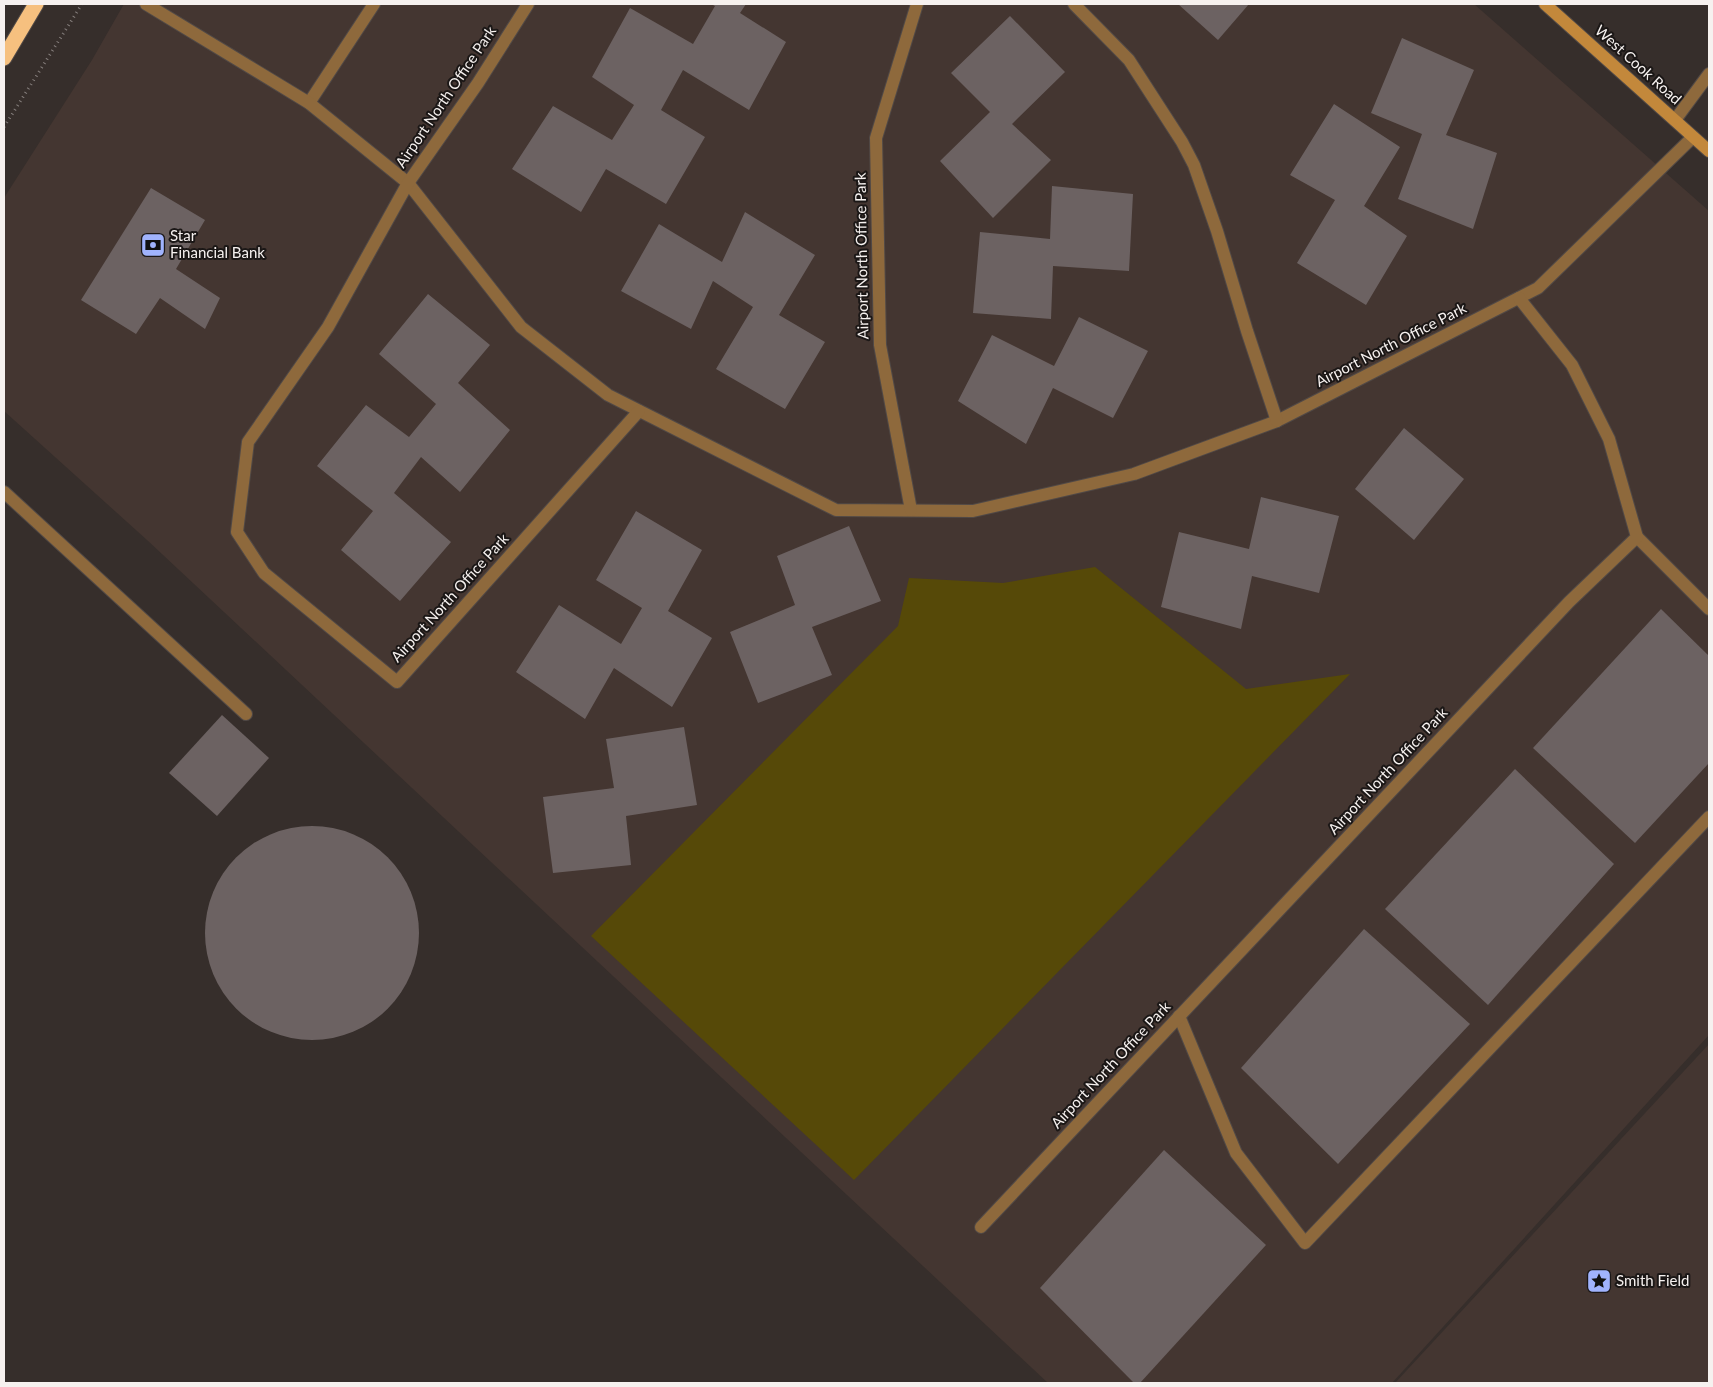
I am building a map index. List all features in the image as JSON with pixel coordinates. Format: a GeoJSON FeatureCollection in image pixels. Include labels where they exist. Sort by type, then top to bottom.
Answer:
{"type":"FeatureCollection","features":[{"type":"Feature","properties":{"kind":"highway"},"geometry":{"type":"LineString","coordinates":[[4,58],[36,4]]}},
{"type":"Feature","properties":{"kind":"main road","name":"West Cook Road"},"geometry":{"type":"LineString","coordinates":[[1545,4],[1709,151]]}},
{"type":"Feature","properties":{"kind":"street","name":"Airport North Office Park"},"geometry":{"type":"LineString","coordinates":[[146,4],[309,103],[408,183],[521,327],[608,395],[836,510],[973,511],[1134,474],[1277,421],[1538,288],[1693,137]]}},
{"type":"Feature","properties":{"kind":"street"},"geometry":{"type":"LineString","coordinates":[[309,103],[374,4]]}},
{"type":"Feature","properties":{"kind":"street","name":"Airport North Office Park"},"geometry":{"type":"LineString","coordinates":[[528,4],[478,83],[408,183],[328,327],[248,442],[237,532],[264,573],[397,682],[639,411]]}},
{"type":"Feature","properties":{"kind":"street","name":"Airport North Office Park"},"geometry":{"type":"LineString","coordinates":[[911,510],[880,345],[876,138],[917,4]]}},
{"type":"Feature","properties":{"kind":"street"},"geometry":{"type":"LineString","coordinates":[[1074,4],[1129,60],[1190,157],[1217,232],[1277,421]]}},
{"type":"Feature","properties":{"kind":"street"},"geometry":{"type":"LineString","coordinates":[[1675,120],[1709,74]]}},
{"type":"Feature","properties":{"kind":"street"},"geometry":{"type":"LineString","coordinates":[[1519,298],[1572,365],[1609,439],[1637,537],[1709,609]]}},
{"type":"Feature","properties":{"kind":"street"},"geometry":{"type":"LineString","coordinates":[[4,492],[246,714]]}},
{"type":"Feature","properties":{"kind":"street","name":"Airport North Office Park"},"geometry":{"type":"LineString","coordinates":[[981,1226],[1569,602],[1637,537]]}},
{"type":"Feature","properties":{"kind":"street"},"geometry":{"type":"LineString","coordinates":[[1179,1016],[1236,1153],[1305,1243],[1709,817]]}},
{"type":"Feature","properties":{"kind":"path"},"geometry":{"type":"LineString","coordinates":[[4,127],[82,4]]}},
{"type":"Feature","properties":{"kind":"shaded area"},"geometry":{"type":"Polygon","coordinates":[[[124,4],[1474,4],[1709,211],[1709,1035],[1392,1383],[1048,1383],[147,540],[4,411],[4,198],[92,60],[124,4]]]}},
{"type":"Feature","properties":{"kind":"shaded area"},"geometry":{"type":"Polygon","coordinates":[[[1095,567],[1246,689],[1350,674],[854,1180],[591,936],[898,626],[909,578],[1003,583],[1095,567]]]}},
{"type":"Feature","properties":{"kind":"shaded area","name":"Smith Field"},"geometry":{"type":"Polygon","coordinates":[[[1709,1044],[1709,1383],[1395,1383],[1584,1179],[1709,1044]]]}},
{"type":"Feature","properties":{"kind":"building"},"geometry":{"type":"Polygon","coordinates":[[[711,4],[746,4],[740,13],[786,42],[749,110],[683,70],[661,110],[705,137],[666,204],[606,169],[581,212],[512,169],[553,106],[612,140],[634,105],[592,77],[630,8],[693,44],[715,6],[711,4]]]}},
{"type":"Feature","properties":{"kind":"building"},"geometry":{"type":"Polygon","coordinates":[[[1178,4],[1249,4],[1218,40],[1178,4]]]}},
{"type":"Feature","properties":{"kind":"building"},"geometry":{"type":"Polygon","coordinates":[[[1010,16],[1065,72],[1012,124],[1051,160],[993,218],[940,161],[990,112],[951,73],[1010,16]]]}},
{"type":"Feature","properties":{"kind":"building"},"geometry":{"type":"Polygon","coordinates":[[[1402,38],[1474,70],[1446,135],[1497,153],[1473,229],[1398,199],[1422,134],[1371,113],[1402,38]]]}},
{"type":"Feature","properties":{"kind":"building"},"geometry":{"type":"Polygon","coordinates":[[[1334,104],[1400,147],[1364,206],[1407,236],[1366,305],[1297,263],[1335,200],[1290,175],[1334,104]]]}},
{"type":"Feature","properties":{"kind":"building"},"geometry":{"type":"Polygon","coordinates":[[[1052,186],[1133,194],[1129,271],[1053,266],[1051,319],[973,313],[980,232],[1050,239],[1052,186]]]}},
{"type":"Feature","properties":{"kind":"building","name":"Star Financial Bank"},"geometry":{"type":"Polygon","coordinates":[[[151,188],[205,220],[176,269],[220,298],[205,329],[160,298],[136,334],[81,300],[151,188]]]}},
{"type":"Feature","properties":{"kind":"building"},"geometry":{"type":"Polygon","coordinates":[[[745,212],[815,255],[779,315],[825,342],[785,409],[716,369],[753,307],[713,281],[691,329],[621,291],[659,224],[722,262],[745,212]]]}},
{"type":"Feature","properties":{"kind":"building"},"geometry":{"type":"Polygon","coordinates":[[[428,294],[490,345],[458,383],[510,430],[460,492],[421,457],[394,493],[451,542],[400,601],[341,550],[373,511],[317,466],[366,405],[409,437],[436,404],[379,354],[428,294]]]}},
{"type":"Feature","properties":{"kind":"building"},"geometry":{"type":"Polygon","coordinates":[[[1079,317],[1148,351],[1113,418],[1053,388],[1026,444],[958,401],[992,335],[1054,366],[1079,317]]]}},
{"type":"Feature","properties":{"kind":"building"},"geometry":{"type":"Polygon","coordinates":[[[1404,428],[1464,479],[1414,540],[1355,489],[1404,428]]]}},
{"type":"Feature","properties":{"kind":"building"},"geometry":{"type":"Polygon","coordinates":[[[1261,497],[1339,516],[1319,593],[1252,576],[1241,629],[1161,607],[1179,532],[1249,549],[1261,497]]]}},
{"type":"Feature","properties":{"kind":"building"},"geometry":{"type":"Polygon","coordinates":[[[636,511],[702,550],[668,611],[712,638],[672,707],[614,668],[585,719],[516,672],[559,605],[621,644],[642,608],[596,580],[636,511]]]}},
{"type":"Feature","properties":{"kind":"building"},"geometry":{"type":"Polygon","coordinates":[[[849,526],[881,601],[812,627],[832,675],[758,703],[730,632],[795,605],[777,556],[849,526]]]}},
{"type":"Feature","properties":{"kind":"building"},"geometry":{"type":"Polygon","coordinates":[[[1661,609],[1709,656],[1709,763],[1635,843],[1533,748],[1661,609]]]}},
{"type":"Feature","properties":{"kind":"building"},"geometry":{"type":"Polygon","coordinates":[[[222,715],[269,758],[217,816],[169,773],[222,715]]]}},
{"type":"Feature","properties":{"kind":"building"},"geometry":{"type":"Polygon","coordinates":[[[684,727],[697,805],[626,816],[631,865],[553,873],[543,797],[614,788],[606,739],[684,727]]]}},
{"type":"Feature","properties":{"kind":"building"},"geometry":{"type":"Polygon","coordinates":[[[1515,769],[1614,864],[1488,1005],[1385,909],[1515,769]]]}},
{"type":"Feature","properties":{"kind":"building"},"geometry":{"type":"Polygon","coordinates":[[[312,826],[333,828],[362,839],[380,851],[394,865],[406,883],[414,902],[419,933],[417,954],[406,983],[394,1001],[380,1015],[362,1027],[343,1035],[312,1040],[291,1038],[262,1027],[244,1015],[230,1001],[218,983],[210,964],[205,933],[207,912],[218,883],[230,865],[244,851],[262,839],[281,831],[312,826]]]}},
{"type":"Feature","properties":{"kind":"building"},"geometry":{"type":"Polygon","coordinates":[[[1364,929],[1470,1024],[1338,1164],[1241,1068],[1364,929]]]}},
{"type":"Feature","properties":{"kind":"building"},"geometry":{"type":"Polygon","coordinates":[[[1164,1150],[1266,1245],[1140,1383],[1134,1383],[1040,1288],[1164,1150]]]}},
{"type":"Feature","properties":{"kind":"place","name":"Star Financial Bank"},"geometry":{"type":"Point","coordinates":[153,245]}},
{"type":"Feature","properties":{"kind":"place","name":"Smith Field"},"geometry":{"type":"Point","coordinates":[1599,1281]}}]}
